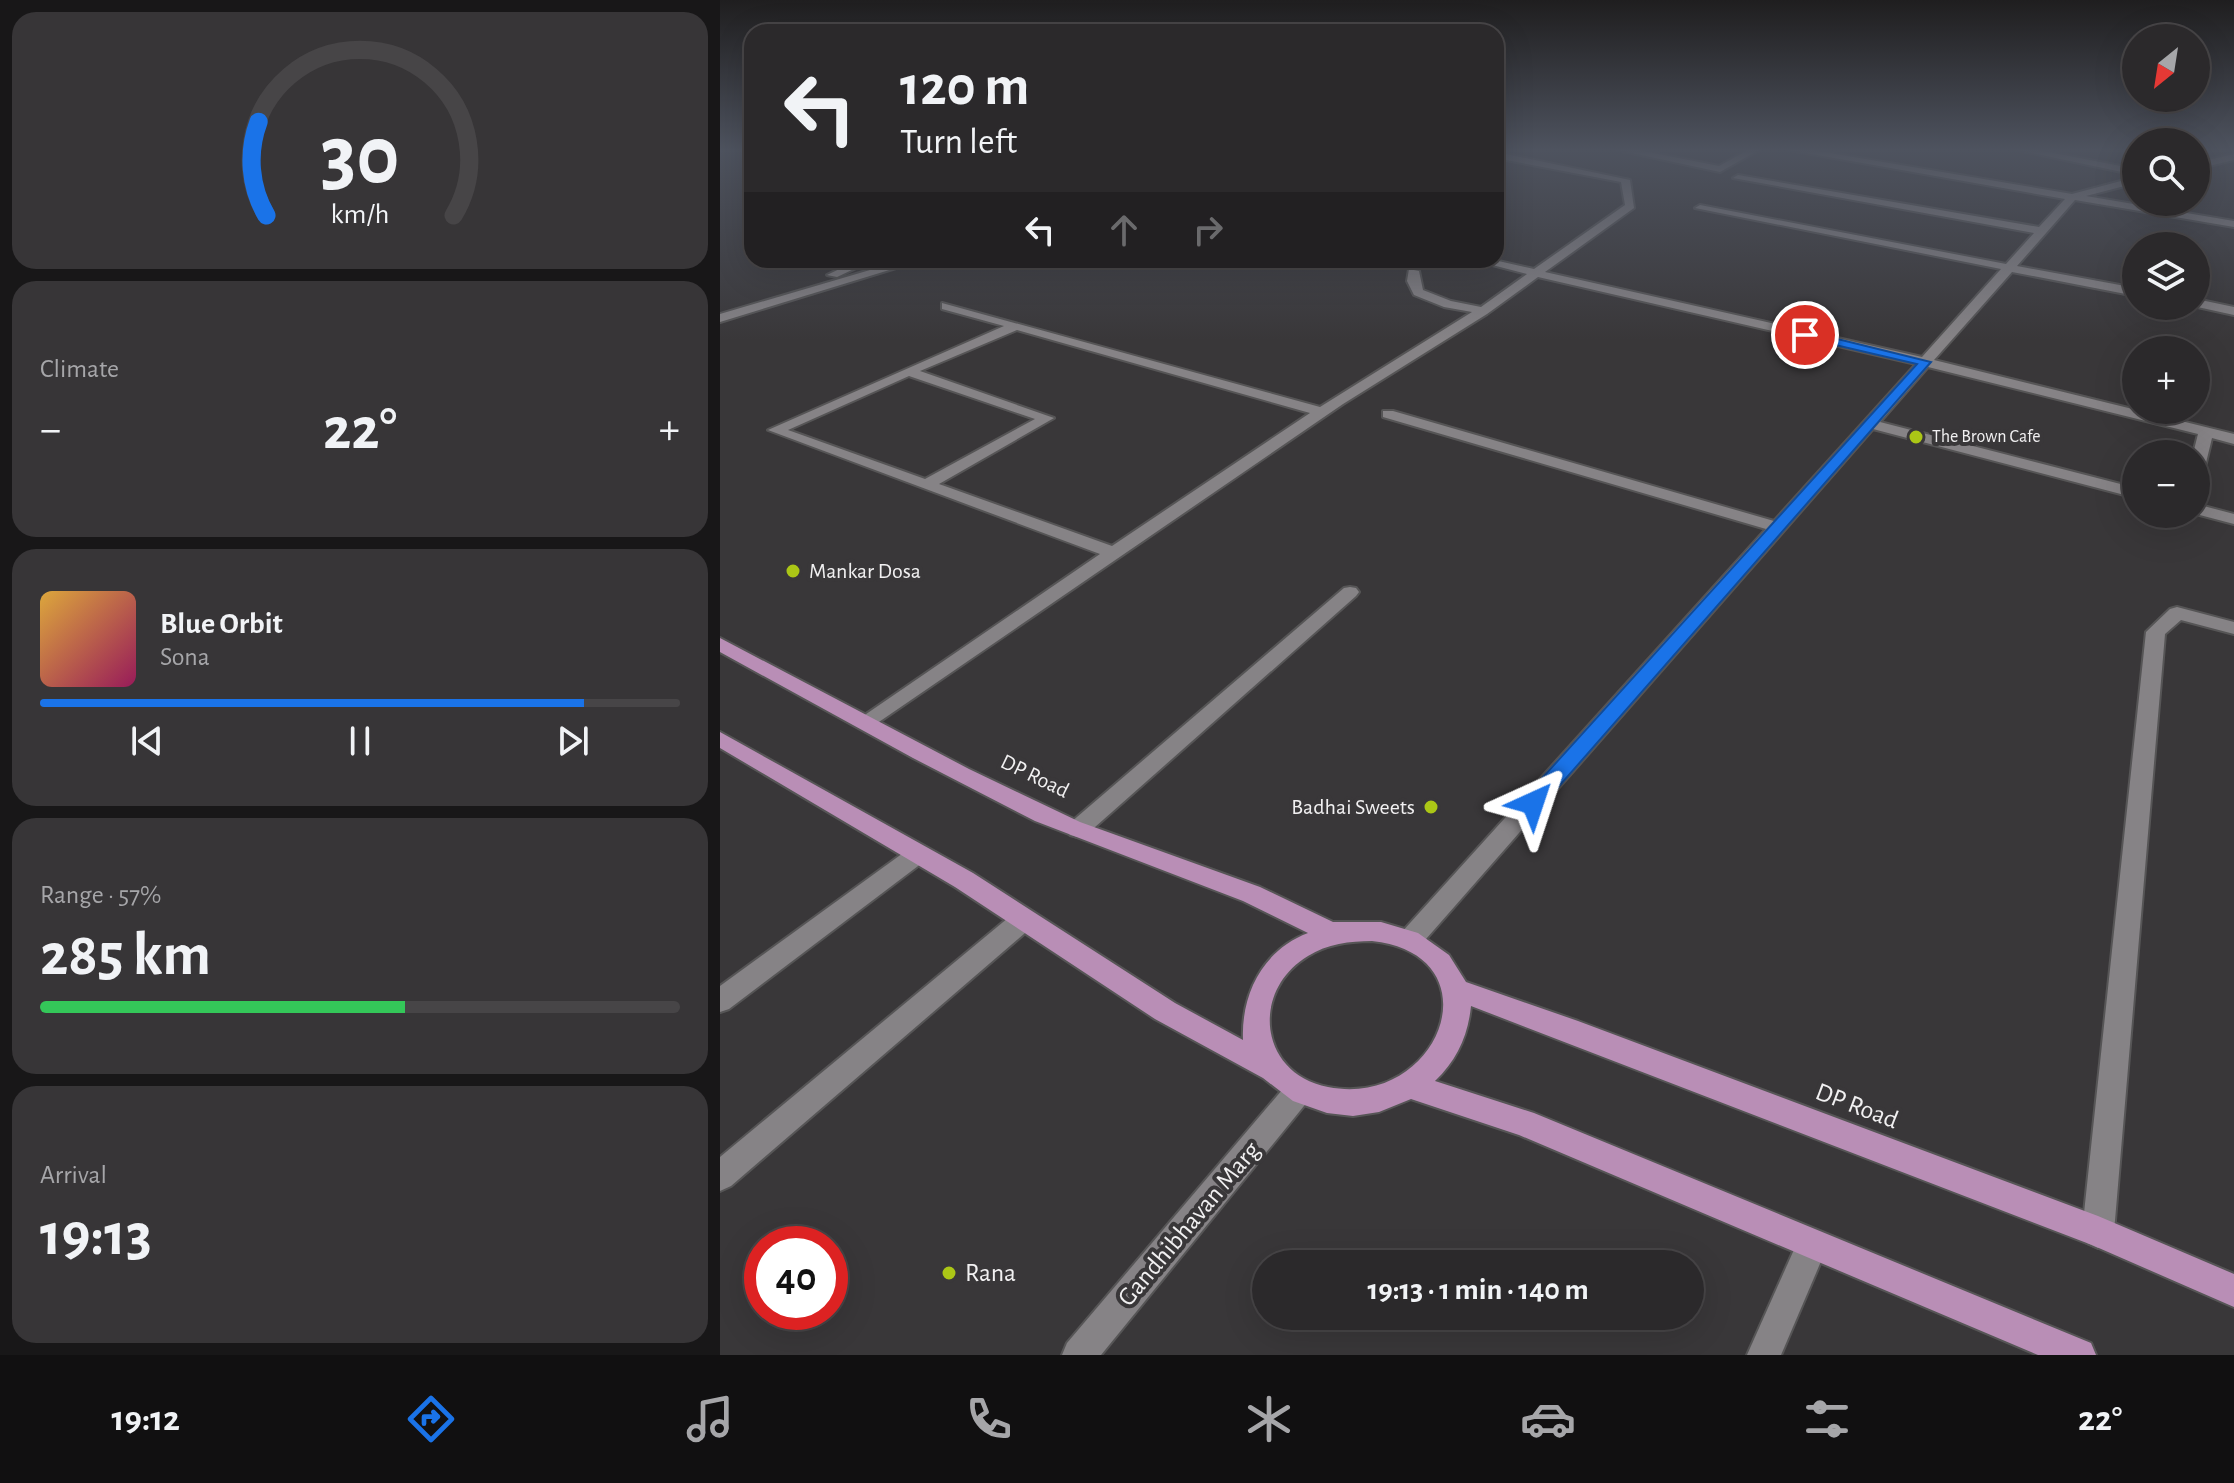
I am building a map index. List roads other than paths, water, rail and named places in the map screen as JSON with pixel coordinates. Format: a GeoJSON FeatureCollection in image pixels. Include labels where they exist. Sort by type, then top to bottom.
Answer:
{"type":"FeatureCollection","features":[{"type":"Feature","properties":{"kind":"main road","name":"DP Road"},"geometry":{"type":"LineString","coordinates":[[720,644],[1044,815],[1262,898],[1337,933]]}},
{"type":"Feature","properties":{"kind":"main road"},"geometry":{"type":"LineString","coordinates":[[720,739],[918,854],[1165,1011],[1267,1067],[1298,1092],[1336,1103],[1377,1100],[1411,1086],[1444,1056],[1457,1024],[1454,989],[1440,962],[1410,940],[1373,930],[1337,933],[1297,949],[1274,970],[1256,1004],[1254,1034],[1267,1067]]}},
{"type":"Feature","properties":{"kind":"main road","name":"DP Road"},"geometry":{"type":"LineString","coordinates":[[1454,989],[1568,1029],[2098,1232],[2234,1291]]}},
{"type":"Feature","properties":{"kind":"main road"},"geometry":{"type":"LineString","coordinates":[[1411,1086],[1524,1123],[2079,1355]]}},
{"type":"Feature","properties":{"kind":"street"},"geometry":{"type":"LineString","coordinates":[[866,721],[1322,412],[1483,311],[1620,213]]}},
{"type":"Feature","properties":{"kind":"street"},"geometry":{"type":"LineString","coordinates":[[1727,213],[2122,289]]}},
{"type":"Feature","properties":{"kind":"street"},"geometry":{"type":"LineString","coordinates":[[1939,213],[2041,231]]}},
{"type":"Feature","properties":{"kind":"street"},"geometry":{"type":"LineString","coordinates":[[1410,940],[2057,213]]}},
{"type":"Feature","properties":{"kind":"street"},"geometry":{"type":"LineString","coordinates":[[2169,213],[2234,224]]}},
{"type":"Feature","properties":{"kind":"street"},"geometry":{"type":"LineString","coordinates":[[1504,266],[1925,362],[2234,439]]}},
{"type":"Feature","properties":{"kind":"street"},"geometry":{"type":"LineString","coordinates":[[720,317],[846,268]]}},
{"type":"Feature","properties":{"kind":"street"},"geometry":{"type":"LineString","coordinates":[[720,317],[888,268]]}},
{"type":"Feature","properties":{"kind":"street"},"geometry":{"type":"LineString","coordinates":[[1413,271],[1418,292],[1448,304],[1483,311]]}},
{"type":"Feature","properties":{"kind":"street"},"geometry":{"type":"LineString","coordinates":[[946,306],[1322,412]]}},
{"type":"Feature","properties":{"kind":"street"},"geometry":{"type":"LineString","coordinates":[[2210,306],[2234,311]]}},
{"type":"Feature","properties":{"kind":"street"},"geometry":{"type":"LineString","coordinates":[[1015,326],[775,430],[1114,553]]}},
{"type":"Feature","properties":{"kind":"street"},"geometry":{"type":"LineString","coordinates":[[908,371],[1047,418],[926,485]]}},
{"type":"Feature","properties":{"kind":"street"},"geometry":{"type":"LineString","coordinates":[[1388,414],[1778,527]]}},
{"type":"Feature","properties":{"kind":"street"},"geometry":{"type":"LineString","coordinates":[[1870,424],[2122,489]]}},
{"type":"Feature","properties":{"kind":"street"},"geometry":{"type":"LineString","coordinates":[[2204,440],[2206,432]]}},
{"type":"Feature","properties":{"kind":"street"},"geometry":{"type":"LineString","coordinates":[[2210,513],[2234,519]]}},
{"type":"Feature","properties":{"kind":"street"},"geometry":{"type":"LineString","coordinates":[[1078,829],[1350,592]]}},
{"type":"Feature","properties":{"kind":"street"},"geometry":{"type":"LineString","coordinates":[[2098,1232],[2156,632],[2177,613],[2234,628]]}},
{"type":"Feature","properties":{"kind":"street"},"geometry":{"type":"LineString","coordinates":[[720,1001],[918,854]]}},
{"type":"Feature","properties":{"kind":"street"},"geometry":{"type":"LineString","coordinates":[[720,1176],[1023,920]]}},
{"type":"Feature","properties":{"kind":"street","name":"Gandhibhavan Marg"},"geometry":{"type":"LineString","coordinates":[[1079,1355],[1298,1092]]}},
{"type":"Feature","properties":{"kind":"street"},"geometry":{"type":"LineString","coordinates":[[1764,1355],[1812,1245]]}},
{"type":"Feature","properties":{"kind":"place","name":"The Brown Cafe"},"geometry":{"type":"Point","coordinates":[1916,437]}},
{"type":"Feature","properties":{"kind":"place","name":"Mankar Dosa"},"geometry":{"type":"Point","coordinates":[793,571]}},
{"type":"Feature","properties":{"kind":"place","name":"Badhai Sweets"},"geometry":{"type":"Point","coordinates":[1431,807]}},
{"type":"Feature","properties":{"kind":"place","name":"Rana"},"geometry":{"type":"Point","coordinates":[949,1273]}}]}
